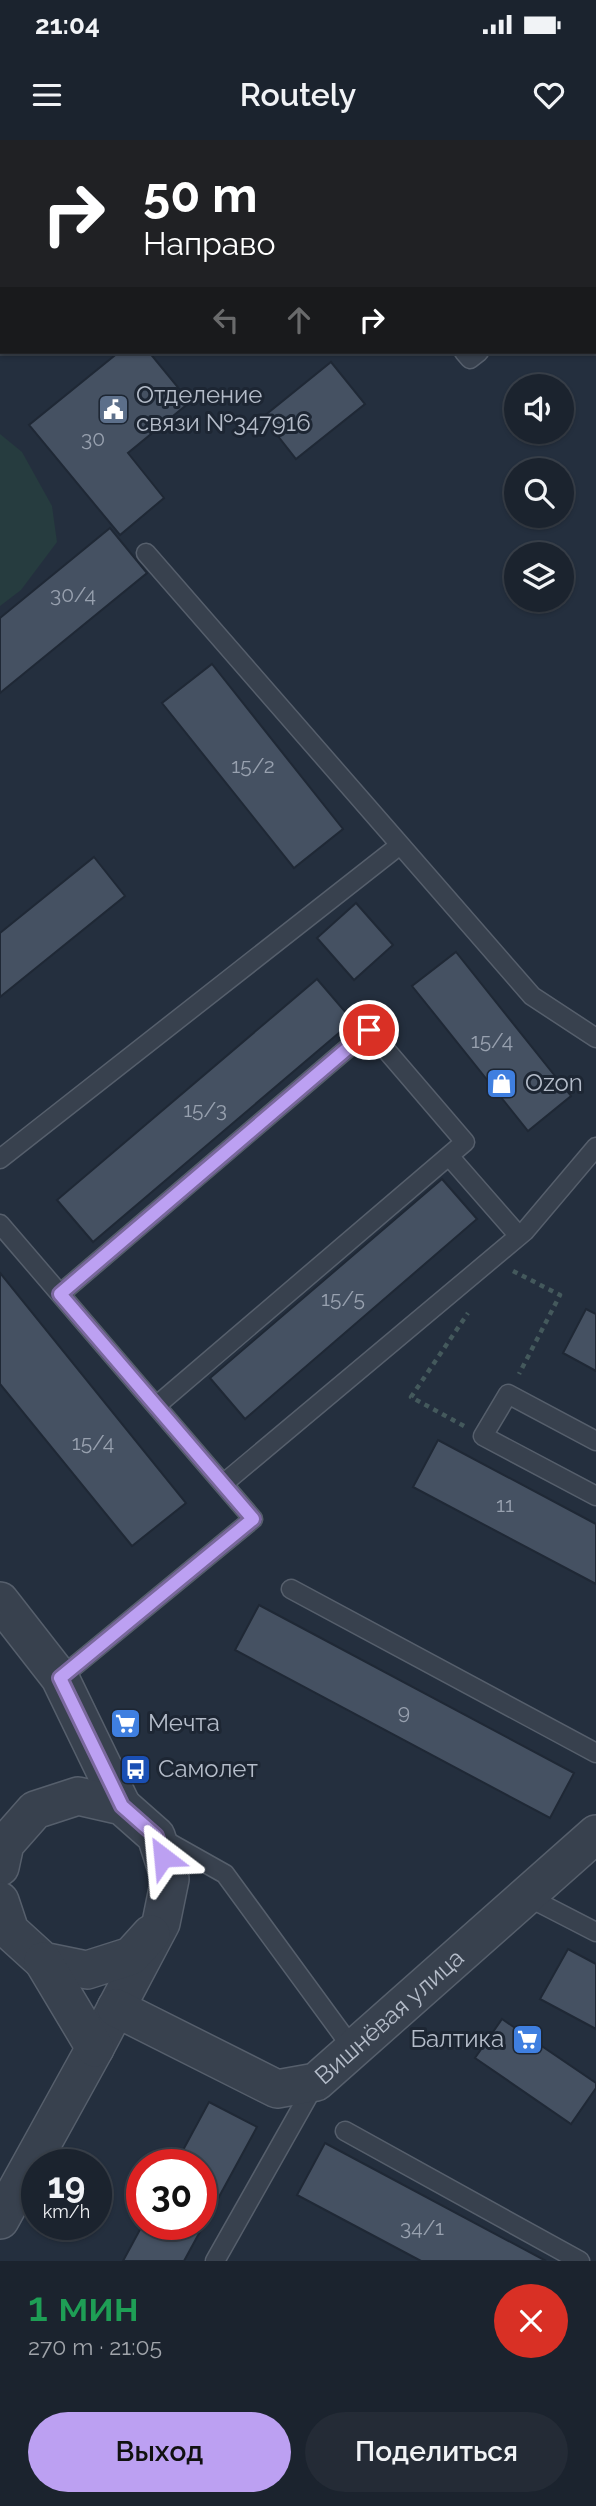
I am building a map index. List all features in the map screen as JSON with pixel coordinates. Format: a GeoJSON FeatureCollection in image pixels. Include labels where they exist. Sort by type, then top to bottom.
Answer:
{"type":"FeatureCollection","features":[{"type":"Feature","properties":{"kind":"street"},"geometry":{"type":"LineString","coordinates":[[0,1601],[60,1678],[122,1806],[156,1836],[170,1879],[161,1923],[0,2220]]}},
{"type":"Feature","properties":{"kind":"street"},"geometry":{"type":"LineString","coordinates":[[0,1867],[5,1844],[35,1810],[78,1796],[122,1806]]}},
{"type":"Feature","properties":{"kind":"street","name":"Вишнёвая улица"},"geometry":{"type":"LineString","coordinates":[[116,2008],[277,2089],[316,2082],[596,1834]]}},
{"type":"Feature","properties":{"kind":"street"},"geometry":{"type":"LineString","coordinates":[[0,1901],[9,1931],[43,1961],[95,2048]]}},
{"type":"Feature","properties":{"kind":"street"},"geometry":{"type":"LineString","coordinates":[[43,1961],[88,1970],[131,1956],[161,1923]]}},
{"type":"Feature","properties":{"kind":"lane"},"geometry":{"type":"LineString","coordinates":[[146,553],[532,996],[596,1038]]}},
{"type":"Feature","properties":{"kind":"lane"},"geometry":{"type":"LineString","coordinates":[[0,1159],[400,845]]}},
{"type":"Feature","properties":{"kind":"lane"},"geometry":{"type":"LineString","coordinates":[[60,1294],[369,1030],[465,1142],[156,1406]]}},
{"type":"Feature","properties":{"kind":"lane"},"geometry":{"type":"LineString","coordinates":[[223,1484],[519,1236],[596,1147]]}},
{"type":"Feature","properties":{"kind":"lane"},"geometry":{"type":"LineString","coordinates":[[449,1156],[519,1236]]}},
{"type":"Feature","properties":{"kind":"lane"},"geometry":{"type":"LineString","coordinates":[[0,1224],[253,1519],[60,1678]]}},
{"type":"Feature","properties":{"kind":"lane"},"geometry":{"type":"LineString","coordinates":[[596,1441],[509,1394],[483,1436],[596,1496]]}},
{"type":"Feature","properties":{"kind":"lane"},"geometry":{"type":"LineString","coordinates":[[291,1589],[596,1753]]}},
{"type":"Feature","properties":{"kind":"lane"},"geometry":{"type":"LineString","coordinates":[[156,1836],[225,1874],[353,2049]]}},
{"type":"Feature","properties":{"kind":"lane"},"geometry":{"type":"LineString","coordinates":[[526,1896],[596,1932]]}},
{"type":"Feature","properties":{"kind":"lane"},"geometry":{"type":"LineString","coordinates":[[215,2261],[316,2082]]}},
{"type":"Feature","properties":{"kind":"lane"},"geometry":{"type":"LineString","coordinates":[[345,2131],[580,2261]]}},
{"type":"Feature","properties":{"kind":"path"},"geometry":{"type":"LineString","coordinates":[[509,1394],[560,1295],[500,1264],[519,1236]]}},
{"type":"Feature","properties":{"kind":"path"},"geometry":{"type":"LineString","coordinates":[[470,1308],[411,1397],[483,1436]]}},
{"type":"Feature","properties":{"kind":"green space"},"geometry":{"type":"Polygon","coordinates":[[[0,434],[22,452],[52,506],[57,542],[21,590],[0,606],[0,434]]]}},
{"type":"Feature","properties":{"kind":"building"},"geometry":{"type":"Polygon","coordinates":[[[117,354],[151,354],[190,402],[128,453],[164,498],[120,535],[29,425],[117,354]]]}},
{"type":"Feature","properties":{"kind":"building"},"geometry":{"type":"Polygon","coordinates":[[[331,362],[365,404],[296,459],[263,417],[331,362]]]}},
{"type":"Feature","properties":{"kind":"building"},"geometry":{"type":"Polygon","coordinates":[[[110,528],[147,573],[0,693],[0,618],[110,528]]]}},
{"type":"Feature","properties":{"kind":"building"},"geometry":{"type":"Polygon","coordinates":[[[212,664],[343,829],[294,868],[162,703],[212,664]]]}},
{"type":"Feature","properties":{"kind":"building"},"geometry":{"type":"Polygon","coordinates":[[[94,857],[125,896],[0,997],[0,933],[94,857]]]}},
{"type":"Feature","properties":{"kind":"building"},"geometry":{"type":"Polygon","coordinates":[[[356,903],[393,945],[354,980],[317,938],[356,903]]]}},
{"type":"Feature","properties":{"kind":"building"},"geometry":{"type":"Polygon","coordinates":[[[456,952],[571,1096],[528,1131],[412,986],[456,952]]]}},
{"type":"Feature","properties":{"kind":"building"},"geometry":{"type":"Polygon","coordinates":[[[317,979],[353,1021],[93,1242],[57,1200],[317,979]]]}},
{"type":"Feature","properties":{"kind":"building"},"geometry":{"type":"Polygon","coordinates":[[[442,1179],[477,1219],[245,1419],[210,1378],[442,1179]]]}},
{"type":"Feature","properties":{"kind":"building"},"geometry":{"type":"Polygon","coordinates":[[[0,1273],[186,1503],[132,1546],[0,1384],[0,1273]]]}},
{"type":"Feature","properties":{"kind":"building"},"geometry":{"type":"Polygon","coordinates":[[[586,1309],[596,1314],[596,1371],[563,1353],[586,1309]]]}},
{"type":"Feature","properties":{"kind":"building"},"geometry":{"type":"Polygon","coordinates":[[[438,1440],[596,1524],[596,1584],[413,1487],[438,1440]]]}},
{"type":"Feature","properties":{"kind":"building"},"geometry":{"type":"Polygon","coordinates":[[[259,1605],[574,1773],[550,1818],[235,1650],[259,1605]]]}},
{"type":"Feature","properties":{"kind":"building"},"geometry":{"type":"Polygon","coordinates":[[[568,1949],[596,1964],[596,2029],[540,1999],[568,1949]]]}},
{"type":"Feature","properties":{"kind":"building"},"geometry":{"type":"Polygon","coordinates":[[[502,2019],[596,2083],[596,2088],[571,2124],[475,2058],[502,2019]]]}},
{"type":"Feature","properties":{"kind":"building"},"geometry":{"type":"Polygon","coordinates":[[[209,2102],[257,2127],[217,2200],[217,2149],[184,2149],[209,2102]]]}},
{"type":"Feature","properties":{"kind":"building"},"geometry":{"type":"Polygon","coordinates":[[[325,2143],[546,2261],[421,2261],[297,2195],[325,2143]]]}},
{"type":"Feature","properties":{"kind":"building"},"geometry":{"type":"Polygon","coordinates":[[[134,2240],[195,2240],[184,2261],[123,2261],[134,2240]]]}},
{"type":"Feature","properties":{"kind":"place","name":"Отделение связи №347916"},"geometry":{"type":"Point","coordinates":[113,409]}},
{"type":"Feature","properties":{"kind":"place","name":"Ozon"},"geometry":{"type":"Point","coordinates":[502,1083]}},
{"type":"Feature","properties":{"kind":"place","name":"Мечта"},"geometry":{"type":"Point","coordinates":[125,1723]}},
{"type":"Feature","properties":{"kind":"place","name":"Самолет"},"geometry":{"type":"Point","coordinates":[135,1769]}},
{"type":"Feature","properties":{"kind":"place","name":"Балтика"},"geometry":{"type":"Point","coordinates":[527,2039]}},
{"type":"Feature","properties":{"kind":"route"},"geometry":{"type":"LineString","coordinates":[[163,1857],[156,1836],[122,1806],[60,1678],[253,1519],[60,1294],[369,1030]]}}]}
